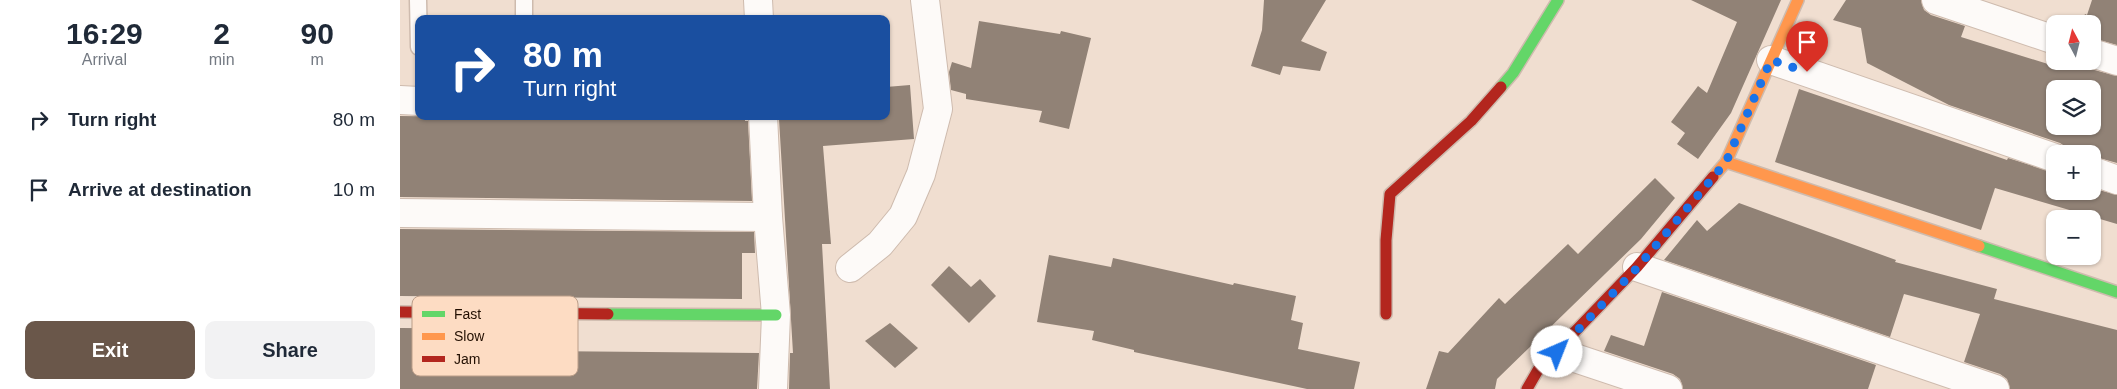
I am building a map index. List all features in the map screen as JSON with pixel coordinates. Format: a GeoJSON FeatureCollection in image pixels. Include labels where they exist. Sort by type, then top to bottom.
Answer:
{"type":"FeatureCollection","features":[{"type":"Feature","properties":{"kind":"street"},"geometry":{"type":"LineString","coordinates":[[758,0],[759,15]]}},
{"type":"Feature","properties":{"kind":"street"},"geometry":{"type":"LineString","coordinates":[[850,268],[880,244],[903,216],[921,174],[928,140],[938,109],[925,0]]}},
{"type":"Feature","properties":{"kind":"street"},"geometry":{"type":"LineString","coordinates":[[1386,314],[1386,240],[1390,194],[1471,121],[1513,73],[1558,0]]}},
{"type":"Feature","properties":{"kind":"street"},"geometry":{"type":"LineString","coordinates":[[1527,389],[1538,370],[1637,268],[1726,162],[1798,0]]}},
{"type":"Feature","properties":{"kind":"street"},"geometry":{"type":"LineString","coordinates":[[1936,0],[2046,37]]}},
{"type":"Feature","properties":{"kind":"street"},"geometry":{"type":"LineString","coordinates":[[2101,56],[2117,61]]}},
{"type":"Feature","properties":{"kind":"street"},"geometry":{"type":"LineString","coordinates":[[1771,60],[2046,155]]}},
{"type":"Feature","properties":{"kind":"street"},"geometry":{"type":"LineString","coordinates":[[400,100],[415,100]]}},
{"type":"Feature","properties":{"kind":"street"},"geometry":{"type":"LineString","coordinates":[[763,120],[768,217],[776,315],[773,389]]}},
{"type":"Feature","properties":{"kind":"street"},"geometry":{"type":"LineString","coordinates":[[1726,162],[2117,292]]}},
{"type":"Feature","properties":{"kind":"street"},"geometry":{"type":"LineString","coordinates":[[2101,174],[2117,180]]}},
{"type":"Feature","properties":{"kind":"street"},"geometry":{"type":"LineString","coordinates":[[400,213],[768,217]]}},
{"type":"Feature","properties":{"kind":"street"},"geometry":{"type":"LineString","coordinates":[[1637,268],[1995,389]]}},
{"type":"Feature","properties":{"kind":"street"},"geometry":{"type":"LineString","coordinates":[[578,313],[776,315]]}},
{"type":"Feature","properties":{"kind":"street"},"geometry":{"type":"LineString","coordinates":[[1557,352],[1668,389]]}},
{"type":"Feature","properties":{"kind":"lane"},"geometry":{"type":"LineString","coordinates":[[418,0],[418,15]]}},
{"type":"Feature","properties":{"kind":"lane"},"geometry":{"type":"LineString","coordinates":[[524,0],[524,15]]}},
{"type":"Feature","properties":{"kind":"building"},"geometry":{"type":"Polygon","coordinates":[[[1264,0],[1326,0],[1301,41],[1327,52],[1320,71],[1283,66],[1280,75],[1251,66],[1262,30],[1264,0]]]}},
{"type":"Feature","properties":{"kind":"building"},"geometry":{"type":"Polygon","coordinates":[[[1691,0],[1781,0],[1731,113],[1698,159],[1677,144],[1685,133],[1671,122],[1698,86],[1707,93],[1737,22],[1691,0]]]}},
{"type":"Feature","properties":{"kind":"building"},"geometry":{"type":"Polygon","coordinates":[[[1846,0],[1921,0],[1924,10],[1931,15],[1965,26],[1961,37],[2046,63],[2046,70],[2094,70],[2117,76],[2117,163],[2101,159],[2101,145],[2063,145],[1949,105],[1867,63],[1861,28],[1833,20],[1846,0]]]}},
{"type":"Feature","properties":{"kind":"building"},"geometry":{"type":"Polygon","coordinates":[[[2092,0],[2117,0],[2117,45],[2101,41],[2101,15],[2087,15],[2092,0]]]}},
{"type":"Feature","properties":{"kind":"building"},"geometry":{"type":"Polygon","coordinates":[[[979,21],[1060,34],[1061,31],[1091,38],[1069,129],[1039,122],[1042,111],[966,99],[966,94],[951,90],[949,72],[952,62],[971,68],[979,21]]]}},
{"type":"Feature","properties":{"kind":"building"},"geometry":{"type":"Polygon","coordinates":[[[910,85],[914,139],[823,146],[831,244],[822,244],[830,389],[789,389],[790,353],[793,353],[779,120],[890,120],[890,87],[910,85]]]}},
{"type":"Feature","properties":{"kind":"building"},"geometry":{"type":"Polygon","coordinates":[[[1799,89],[2007,160],[2008,158],[2046,170],[2046,200],[2101,200],[2101,191],[2117,195],[2117,224],[2101,219],[2101,210],[2070,210],[1995,188],[1981,230],[1775,162],[1799,89]]]}},
{"type":"Feature","properties":{"kind":"building"},"geometry":{"type":"Polygon","coordinates":[[[400,116],[415,116],[415,120],[748,121],[752,201],[400,197],[400,116]]]}},
{"type":"Feature","properties":{"kind":"building"},"geometry":{"type":"Polygon","coordinates":[[[1655,178],[1675,198],[1641,239],[1497,379],[1495,389],[1426,389],[1439,351],[1448,353],[1499,298],[1505,304],[1568,244],[1578,254],[1655,178]]]}},
{"type":"Feature","properties":{"kind":"building"},"geometry":{"type":"Polygon","coordinates":[[[1739,203],[1896,260],[1895,262],[1997,289],[1994,299],[2117,330],[2117,389],[2010,389],[2007,379],[2000,374],[1964,362],[1980,314],[1904,294],[1890,337],[1664,260],[1697,220],[1707,231],[1739,203]]]}},
{"type":"Feature","properties":{"kind":"building"},"geometry":{"type":"Polygon","coordinates":[[[400,229],[754,232],[755,253],[742,253],[742,299],[578,298],[578,296],[400,296],[400,229]]]}},
{"type":"Feature","properties":{"kind":"building"},"geometry":{"type":"Polygon","coordinates":[[[1049,255],[1111,267],[1113,258],[1233,285],[1234,283],[1296,296],[1291,320],[1303,323],[1298,349],[1360,362],[1354,389],[1307,389],[1134,352],[1134,350],[1092,340],[1094,331],[1037,322],[1049,255]]]}},
{"type":"Feature","properties":{"kind":"building"},"geometry":{"type":"Polygon","coordinates":[[[949,266],[971,287],[980,279],[996,296],[969,323],[931,285],[949,266]]]}},
{"type":"Feature","properties":{"kind":"building"},"geometry":{"type":"Polygon","coordinates":[[[1662,292],[1876,365],[1868,389],[1683,389],[1680,379],[1673,374],[1604,351],[1611,335],[1644,346],[1662,292]]]}},
{"type":"Feature","properties":{"kind":"building"},"geometry":{"type":"Polygon","coordinates":[[[890,323],[918,348],[895,368],[865,341],[890,323]]]}},
{"type":"Feature","properties":{"kind":"building"},"geometry":{"type":"Polygon","coordinates":[[[400,328],[412,328],[412,376],[578,376],[578,351],[759,353],[757,389],[400,389],[400,328]]]}},
{"type":"Feature","properties":{"kind":"traffic: fast"},"geometry":{"type":"LineString","coordinates":[[1501,87],[1513,73],[1558,0]]}},
{"type":"Feature","properties":{"kind":"traffic: fast"},"geometry":{"type":"LineString","coordinates":[[1979,246],[2117,292]]}},
{"type":"Feature","properties":{"kind":"traffic: fast"},"geometry":{"type":"LineString","coordinates":[[608,314],[776,315]]}},
{"type":"Feature","properties":{"kind":"traffic: slow"},"geometry":{"type":"LineString","coordinates":[[1713,177],[1726,162],[1798,0]]}},
{"type":"Feature","properties":{"kind":"traffic: slow"},"geometry":{"type":"LineString","coordinates":[[1726,162],[1979,246]]}},
{"type":"Feature","properties":{"kind":"traffic: jam"},"geometry":{"type":"LineString","coordinates":[[1386,314],[1386,240],[1390,194],[1471,121],[1501,87]]}},
{"type":"Feature","properties":{"kind":"traffic: jam"},"geometry":{"type":"LineString","coordinates":[[1527,389],[1538,370],[1637,267],[1713,177]]}},
{"type":"Feature","properties":{"kind":"traffic: jam"},"geometry":{"type":"LineString","coordinates":[[400,312],[412,312]]}},
{"type":"Feature","properties":{"kind":"traffic: jam"},"geometry":{"type":"LineString","coordinates":[[578,314],[608,314]]}},
{"type":"Feature","properties":{"kind":"route"},"geometry":{"type":"LineString","coordinates":[[1557,352],[1637,268],[1726,162],[1771,60],[1807,72]]}}]}
